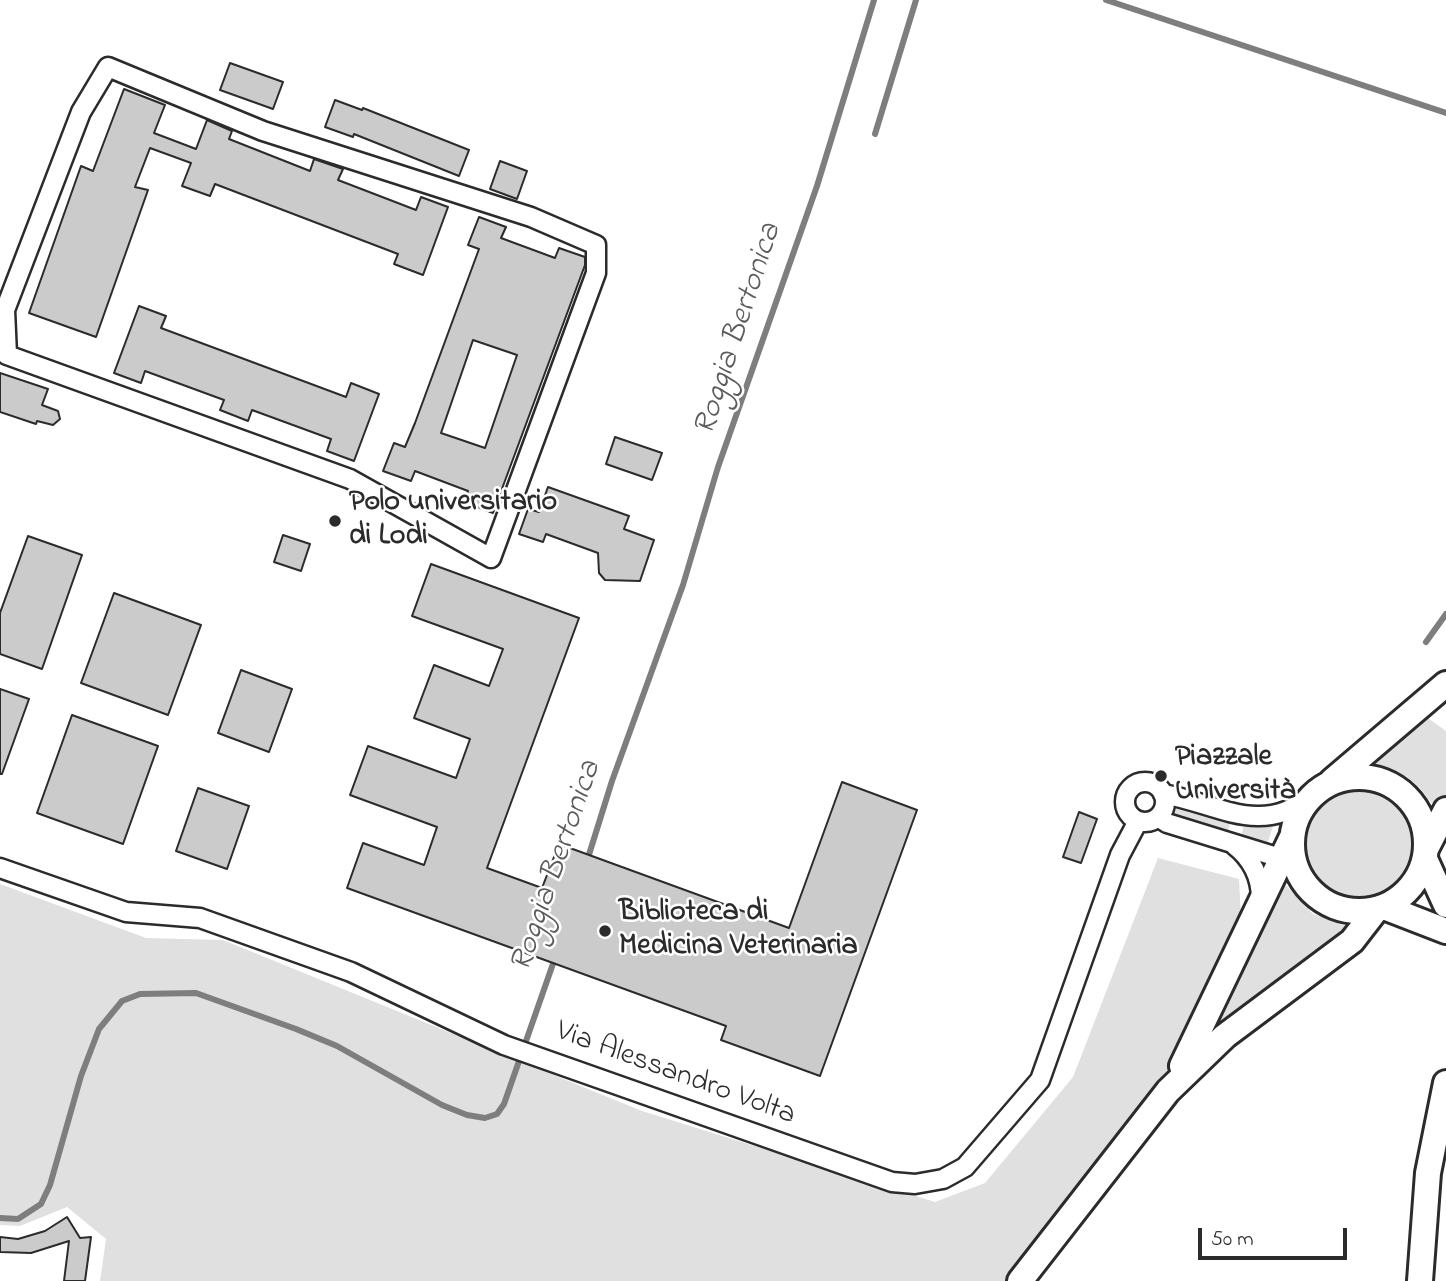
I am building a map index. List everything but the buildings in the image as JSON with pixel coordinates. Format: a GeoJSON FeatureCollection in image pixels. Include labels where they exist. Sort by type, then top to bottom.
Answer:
{"type":"FeatureCollection","features":[{"type":"Feature","properties":{"kind":"main road"},"geometry":{"type":"LineString","coordinates":[[1168,1091],[1206,1022],[1261,901],[1290,865],[1292,836],[1298,815],[1320,790],[1446,684]]}},
{"type":"Feature","properties":{"kind":"main road"},"geometry":{"type":"LineString","coordinates":[[1320,790],[1352,777],[1375,778],[1396,787],[1414,803],[1424,824],[1426,853],[1446,905]]}},
{"type":"Feature","properties":{"kind":"main road"},"geometry":{"type":"LineString","coordinates":[[1290,865],[1314,895],[1333,907],[1354,912],[1380,909],[1396,902],[1412,887],[1446,810]]}},
{"type":"Feature","properties":{"kind":"main road"},"geometry":{"type":"LineString","coordinates":[[1380,909],[1446,931]]}},
{"type":"Feature","properties":{"kind":"main road"},"geometry":{"type":"LineString","coordinates":[[1020,1281],[1168,1091],[1225,1036],[1352,941],[1380,909]]}},
{"type":"Feature","properties":{"kind":"main road"},"geometry":{"type":"LineString","coordinates":[[1420,1281],[1428,1173],[1446,1083]]}},
{"type":"Feature","properties":{"kind":"street"},"geometry":{"type":"LineString","coordinates":[[108,67],[263,131],[531,217],[596,245],[596,273],[491,558],[350,479],[7,355],[5,310],[81,111],[108,67]]}},
{"type":"Feature","properties":{"kind":"street"},"geometry":{"type":"LineString","coordinates":[[1163,794],[1163,809],[1158,817],[1146,822],[1131,816],[1125,802],[1132,788],[1144,782],[1152,784],[1163,794],[1255,817],[1286,813],[1320,790]]}},
{"type":"Feature","properties":{"kind":"street"},"geometry":{"type":"LineString","coordinates":[[1158,817],[1167,823],[1290,865]]}},
{"type":"Feature","properties":{"kind":"street","name":"Via Alessandro Volta"},"geometry":{"type":"LineString","coordinates":[[0,868],[126,912],[200,918],[351,972],[504,1045],[892,1182],[915,1184],[943,1180],[965,1167],[1040,1080],[1120,855],[1138,821]]}},
{"type":"Feature","properties":{"kind":"street"},"geometry":{"type":"LineString","coordinates":[[1231,843],[1242,852],[1261,881],[1261,901]]}},
{"type":"Feature","properties":{"kind":"shaded area"},"geometry":{"type":"Polygon","coordinates":[[[1428,718],[1446,731],[1446,798],[1437,810],[1420,788],[1407,777],[1374,764],[1428,718]]]}},
{"type":"Feature","properties":{"kind":"shaded area"},"geometry":{"type":"Polygon","coordinates":[[[1361,789],[1383,793],[1401,805],[1413,823],[1417,845],[1413,867],[1401,885],[1383,897],[1361,901],[1339,897],[1321,885],[1309,867],[1305,845],[1309,823],[1321,805],[1339,793],[1361,789]]]}},
{"type":"Feature","properties":{"kind":"shaded area"},"geometry":{"type":"Polygon","coordinates":[[[1173,806],[1230,823],[1228,832],[1171,814],[1169,808],[1173,806]]]}},
{"type":"Feature","properties":{"kind":"shaded area"},"geometry":{"type":"Polygon","coordinates":[[[1244,825],[1273,826],[1267,845],[1241,837],[1244,825]]]}},
{"type":"Feature","properties":{"kind":"shaded area"},"geometry":{"type":"Polygon","coordinates":[[[1158,858],[1239,879],[1241,918],[1159,1090],[1007,1281],[100,1281],[106,1239],[67,1207],[20,1226],[0,1225],[0,884],[146,938],[223,940],[642,1111],[935,1202],[985,1183],[1073,1077],[1158,858]]]}},
{"type":"Feature","properties":{"kind":"shaded area"},"geometry":{"type":"Polygon","coordinates":[[[1281,880],[1313,914],[1345,926],[1346,930],[1216,1029],[1281,880]]]}},
{"type":"Feature","properties":{"kind":"waterway","name":"Roggia Bertonica"},"geometry":{"type":"LineString","coordinates":[[587,861],[612,781],[683,585],[718,467],[817,186],[874,0]]}},
{"type":"Feature","properties":{"kind":"waterway"},"geometry":{"type":"LineString","coordinates":[[875,134],[916,0]]}},
{"type":"Feature","properties":{"kind":"waterway","name":"Roggia Bertonica"},"geometry":{"type":"LineString","coordinates":[[1106,0],[1446,113]]}},
{"type":"Feature","properties":{"kind":"waterway"},"geometry":{"type":"LineString","coordinates":[[1426,642],[1446,614]]}},
{"type":"Feature","properties":{"kind":"waterway","name":"Roggia Bertonica"},"geometry":{"type":"LineString","coordinates":[[0,1218],[18,1219],[41,1204],[50,1185],[81,1076],[99,1029],[122,1001],[140,994],[196,993],[337,1046],[442,1105],[467,1115],[485,1118],[497,1114],[504,1104],[555,958]]}},
{"type":"Feature","properties":{"kind":"place","name":"Polo universitario di Lodi"},"geometry":{"type":"Point","coordinates":[335,521]}},
{"type":"Feature","properties":{"kind":"place","name":"Piazzale Università"},"geometry":{"type":"Point","coordinates":[1161,776]}},
{"type":"Feature","properties":{"kind":"place","name":"Biblioteca di Medicina Veterinaria"},"geometry":{"type":"Point","coordinates":[605,931]}}]}
